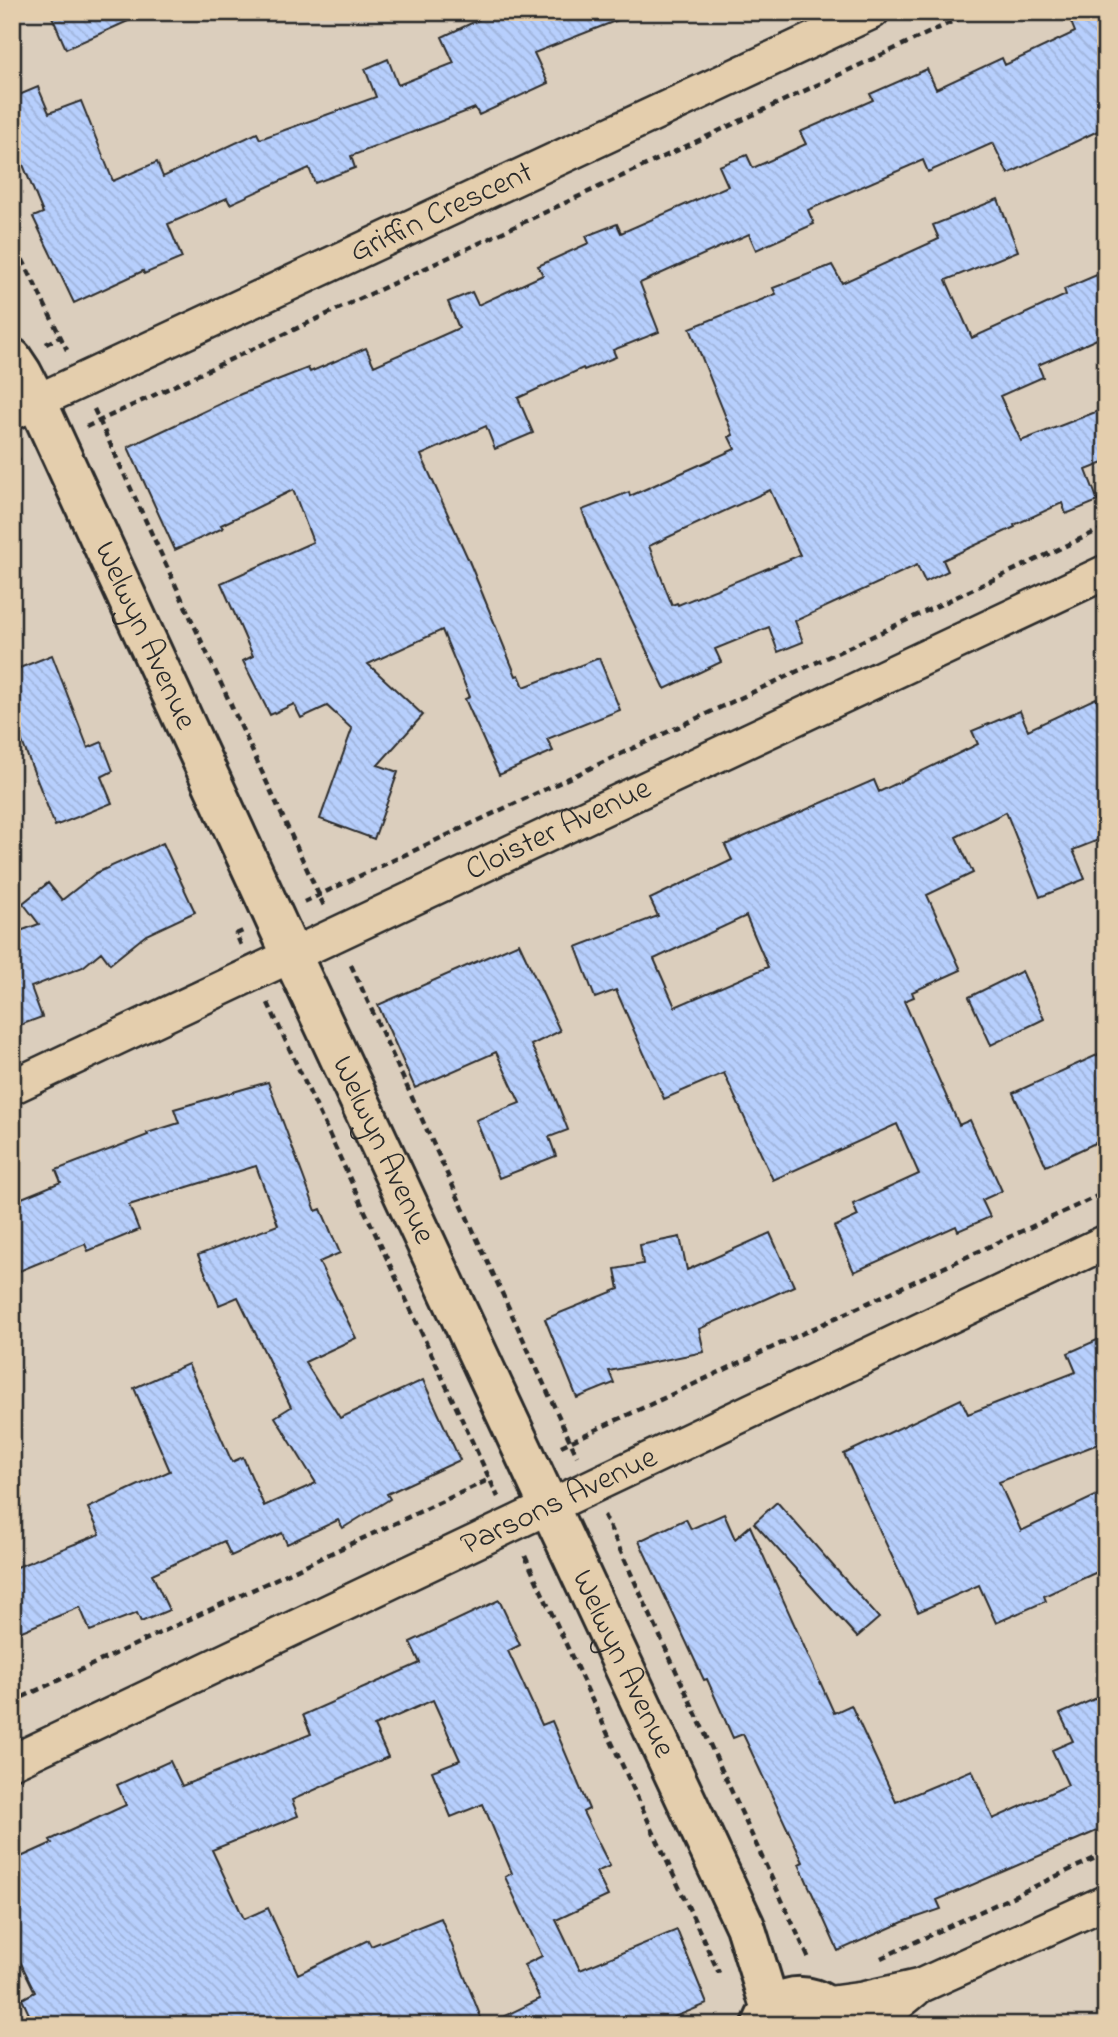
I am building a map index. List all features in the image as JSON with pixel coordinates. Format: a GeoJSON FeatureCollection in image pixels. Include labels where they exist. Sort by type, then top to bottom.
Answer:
{"type":"FeatureCollection","features":[{"type":"Feature","properties":{"kind":"street","name":"Griffin Crescent"},"geometry":{"type":"LineString","coordinates":[[19,378],[81,381],[872,12]]}},
{"type":"Feature","properties":{"kind":"street","name":"Welwyn Avenue"},"geometry":{"type":"LineString","coordinates":[[19,378],[55,442],[745,1926],[766,2017],[788,1998],[822,1997]]}},
{"type":"Feature","properties":{"kind":"street","name":"Cloister Avenue"},"geometry":{"type":"LineString","coordinates":[[12,1087],[1106,572]]}},
{"type":"Feature","properties":{"kind":"street","name":"Parsons Avenue"},"geometry":{"type":"LineString","coordinates":[[12,1762],[1106,1242]]}},
{"type":"Feature","properties":{"kind":"street"},"geometry":{"type":"LineString","coordinates":[[822,1997],[862,1998],[920,1986],[1106,1902]]}},
{"type":"Feature","properties":{"kind":"street","name":"Welwyn Avenue"},"geometry":{"type":"LineString","coordinates":[[745,1926],[822,1997]]}},
{"type":"Feature","properties":{"kind":"street"},"geometry":{"type":"LineString","coordinates":[[872,2025],[920,1986]]}},
{"type":"Feature","properties":{"kind":"path"},"geometry":{"type":"LineString","coordinates":[[14,461],[973,12]]}},
{"type":"Feature","properties":{"kind":"path"},"geometry":{"type":"LineString","coordinates":[[12,238],[100,421],[337,935],[822,1997]]}},
{"type":"Feature","properties":{"kind":"path"},"geometry":{"type":"LineString","coordinates":[[722,1980],[236,934],[1106,527]]}},
{"type":"Feature","properties":{"kind":"path"},"geometry":{"type":"LineString","coordinates":[[874,1962],[1106,1853]]}},
{"type":"Feature","properties":{"kind":"building"},"geometry":{"type":"Polygon","coordinates":[[[50,12],[148,12],[66,49],[50,12]]]}},
{"type":"Feature","properties":{"kind":"building"},"geometry":{"type":"Polygon","coordinates":[[[495,12],[633,14],[534,53],[548,83],[479,115],[475,108],[351,156],[355,168],[315,183],[309,168],[230,204],[227,198],[168,224],[182,258],[144,274],[143,271],[74,303],[33,217],[43,213],[12,138],[12,98],[38,87],[49,113],[81,101],[113,181],[157,162],[163,177],[257,133],[260,139],[376,97],[365,69],[388,59],[398,85],[454,63],[442,37],[495,12]]]}},
{"type":"Feature","properties":{"kind":"building"},"geometry":{"type":"Polygon","coordinates":[[[1067,12],[1106,12],[1106,127],[1008,174],[993,143],[928,172],[923,160],[808,210],[814,224],[756,250],[749,234],[640,283],[659,332],[613,350],[616,357],[584,370],[583,368],[518,398],[533,433],[495,449],[486,426],[421,455],[469,561],[516,676],[519,675],[524,687],[599,658],[620,710],[547,739],[553,751],[499,775],[465,699],[470,697],[442,630],[368,664],[423,715],[378,765],[398,772],[374,839],[320,819],[352,729],[327,706],[301,718],[294,704],[270,715],[243,661],[253,656],[221,583],[313,542],[293,490],[221,525],[223,528],[175,550],[128,447],[241,394],[308,368],[310,372],[366,348],[374,366],[459,328],[448,302],[472,292],[478,305],[543,275],[538,266],[589,243],[586,236],[617,224],[621,233],[728,186],[719,166],[747,155],[753,168],[806,144],[800,132],[873,100],[870,94],[927,69],[936,89],[1002,58],[1005,65],[1075,32],[1067,12]]]}},
{"type":"Feature","properties":{"kind":"building"},"geometry":{"type":"Polygon","coordinates":[[[998,199],[1018,251],[946,280],[972,338],[1066,295],[1064,289],[1106,271],[1106,335],[1038,365],[1043,377],[1000,396],[1021,441],[1106,408],[1106,462],[1086,470],[1098,501],[1066,514],[1062,503],[1014,525],[1015,527],[943,560],[948,571],[925,582],[917,565],[795,621],[803,642],[778,652],[769,627],[715,649],[721,662],[665,689],[594,541],[582,510],[629,492],[630,496],[735,449],[729,437],[733,435],[690,328],[776,294],[773,288],[832,265],[842,283],[939,239],[933,225],[998,199]],[[770,490],[649,546],[672,605],[678,605],[800,555],[770,490]]]}},
{"type":"Feature","properties":{"kind":"building"},"geometry":{"type":"Polygon","coordinates":[[[52,655],[88,748],[102,742],[113,771],[101,777],[112,803],[55,826],[12,716],[12,671],[52,655]]]}},
{"type":"Feature","properties":{"kind":"building"},"geometry":{"type":"Polygon","coordinates":[[[1096,698],[1106,719],[1106,837],[1073,850],[1085,879],[1040,897],[1006,812],[956,837],[973,873],[927,895],[961,970],[912,992],[914,997],[904,1001],[959,1125],[970,1120],[1002,1191],[982,1200],[990,1217],[958,1231],[956,1226],[854,1272],[834,1227],[858,1216],[853,1204],[919,1174],[897,1124],[773,1180],[724,1073],[664,1099],[616,990],[595,998],[576,947],[658,916],[650,899],[732,860],[725,845],[874,780],[879,792],[978,744],[972,731],[1020,711],[1028,730],[1096,698]],[[746,916],[654,959],[675,1007],[768,967],[746,916]]]}},
{"type":"Feature","properties":{"kind":"building"},"geometry":{"type":"Polygon","coordinates":[[[163,843],[195,912],[146,935],[110,964],[101,952],[83,967],[31,987],[42,1017],[12,1028],[12,934],[39,924],[23,903],[48,883],[62,900],[96,873],[163,843]]]}},
{"type":"Feature","properties":{"kind":"building"},"geometry":{"type":"Polygon","coordinates":[[[519,943],[560,1031],[531,1045],[568,1130],[549,1137],[556,1156],[499,1178],[476,1120],[520,1103],[496,1052],[415,1088],[378,1005],[519,943]]]}},
{"type":"Feature","properties":{"kind":"building"},"geometry":{"type":"Polygon","coordinates":[[[1022,971],[1044,1019],[991,1045],[969,997],[1022,971]]]}},
{"type":"Feature","properties":{"kind":"building"},"geometry":{"type":"Polygon","coordinates":[[[1106,1051],[1106,1138],[1046,1166],[1013,1093],[1106,1051]]]}},
{"type":"Feature","properties":{"kind":"building"},"geometry":{"type":"Polygon","coordinates":[[[268,1082],[316,1211],[321,1209],[340,1253],[319,1262],[356,1338],[305,1362],[340,1418],[423,1380],[460,1460],[387,1494],[390,1499],[343,1528],[338,1520],[287,1544],[282,1533],[231,1556],[224,1541],[152,1574],[169,1610],[141,1622],[137,1613],[90,1631],[80,1607],[12,1635],[12,1569],[100,1534],[88,1508],[170,1471],[134,1388],[188,1364],[232,1462],[243,1457],[264,1506],[316,1483],[275,1417],[291,1407],[238,1297],[219,1305],[198,1255],[278,1225],[256,1166],[129,1205],[139,1230],[88,1251],[85,1244],[12,1274],[12,1202],[61,1182],[56,1170],[179,1123],[174,1109],[268,1082]]]}},
{"type":"Feature","properties":{"kind":"building"},"geometry":{"type":"Polygon","coordinates":[[[770,1233],[794,1286],[699,1329],[704,1352],[609,1371],[614,1383],[577,1398],[545,1319],[619,1289],[615,1269],[643,1264],[640,1245],[680,1237],[687,1270],[770,1233]]]}},
{"type":"Feature","properties":{"kind":"building"},"geometry":{"type":"Polygon","coordinates":[[[1106,1336],[1106,1441],[999,1482],[1021,1531],[1106,1491],[1106,1568],[1044,1596],[1046,1601],[996,1623],[979,1585],[918,1612],[844,1454],[961,1399],[968,1414],[1076,1372],[1068,1353],[1106,1336]]]}},
{"type":"Feature","properties":{"kind":"building"},"geometry":{"type":"Polygon","coordinates":[[[777,1502],[879,1618],[857,1637],[754,1523],[777,1502]]]}},
{"type":"Feature","properties":{"kind":"building"},"geometry":{"type":"Polygon","coordinates":[[[724,1514],[735,1539],[750,1526],[834,1713],[851,1705],[896,1802],[972,1770],[993,1819],[1068,1785],[1052,1750],[1073,1741],[1060,1714],[1106,1694],[1106,1827],[937,1900],[941,1909],[903,1922],[838,1951],[799,1864],[803,1862],[743,1734],[733,1738],[639,1541],[686,1519],[691,1529],[724,1514]]]}},
{"type":"Feature","properties":{"kind":"building"},"geometry":{"type":"Polygon","coordinates":[[[499,1600],[520,1645],[508,1651],[542,1725],[552,1721],[589,1809],[583,1812],[610,1866],[596,1872],[608,1896],[556,1920],[580,1970],[677,1930],[707,2004],[669,2019],[671,2025],[486,2025],[540,1999],[524,1965],[542,1956],[505,1877],[512,1873],[483,1804],[451,1817],[432,1771],[460,1760],[433,1700],[374,1726],[388,1757],[292,1800],[298,1816],[212,1850],[244,1919],[268,1908],[298,1974],[368,1940],[371,1946],[441,1918],[484,2025],[34,2025],[22,1999],[35,1992],[12,1945],[12,1861],[126,1805],[117,1785],[170,1761],[182,1786],[311,1734],[303,1715],[420,1663],[410,1642],[499,1600]]]}}]}
